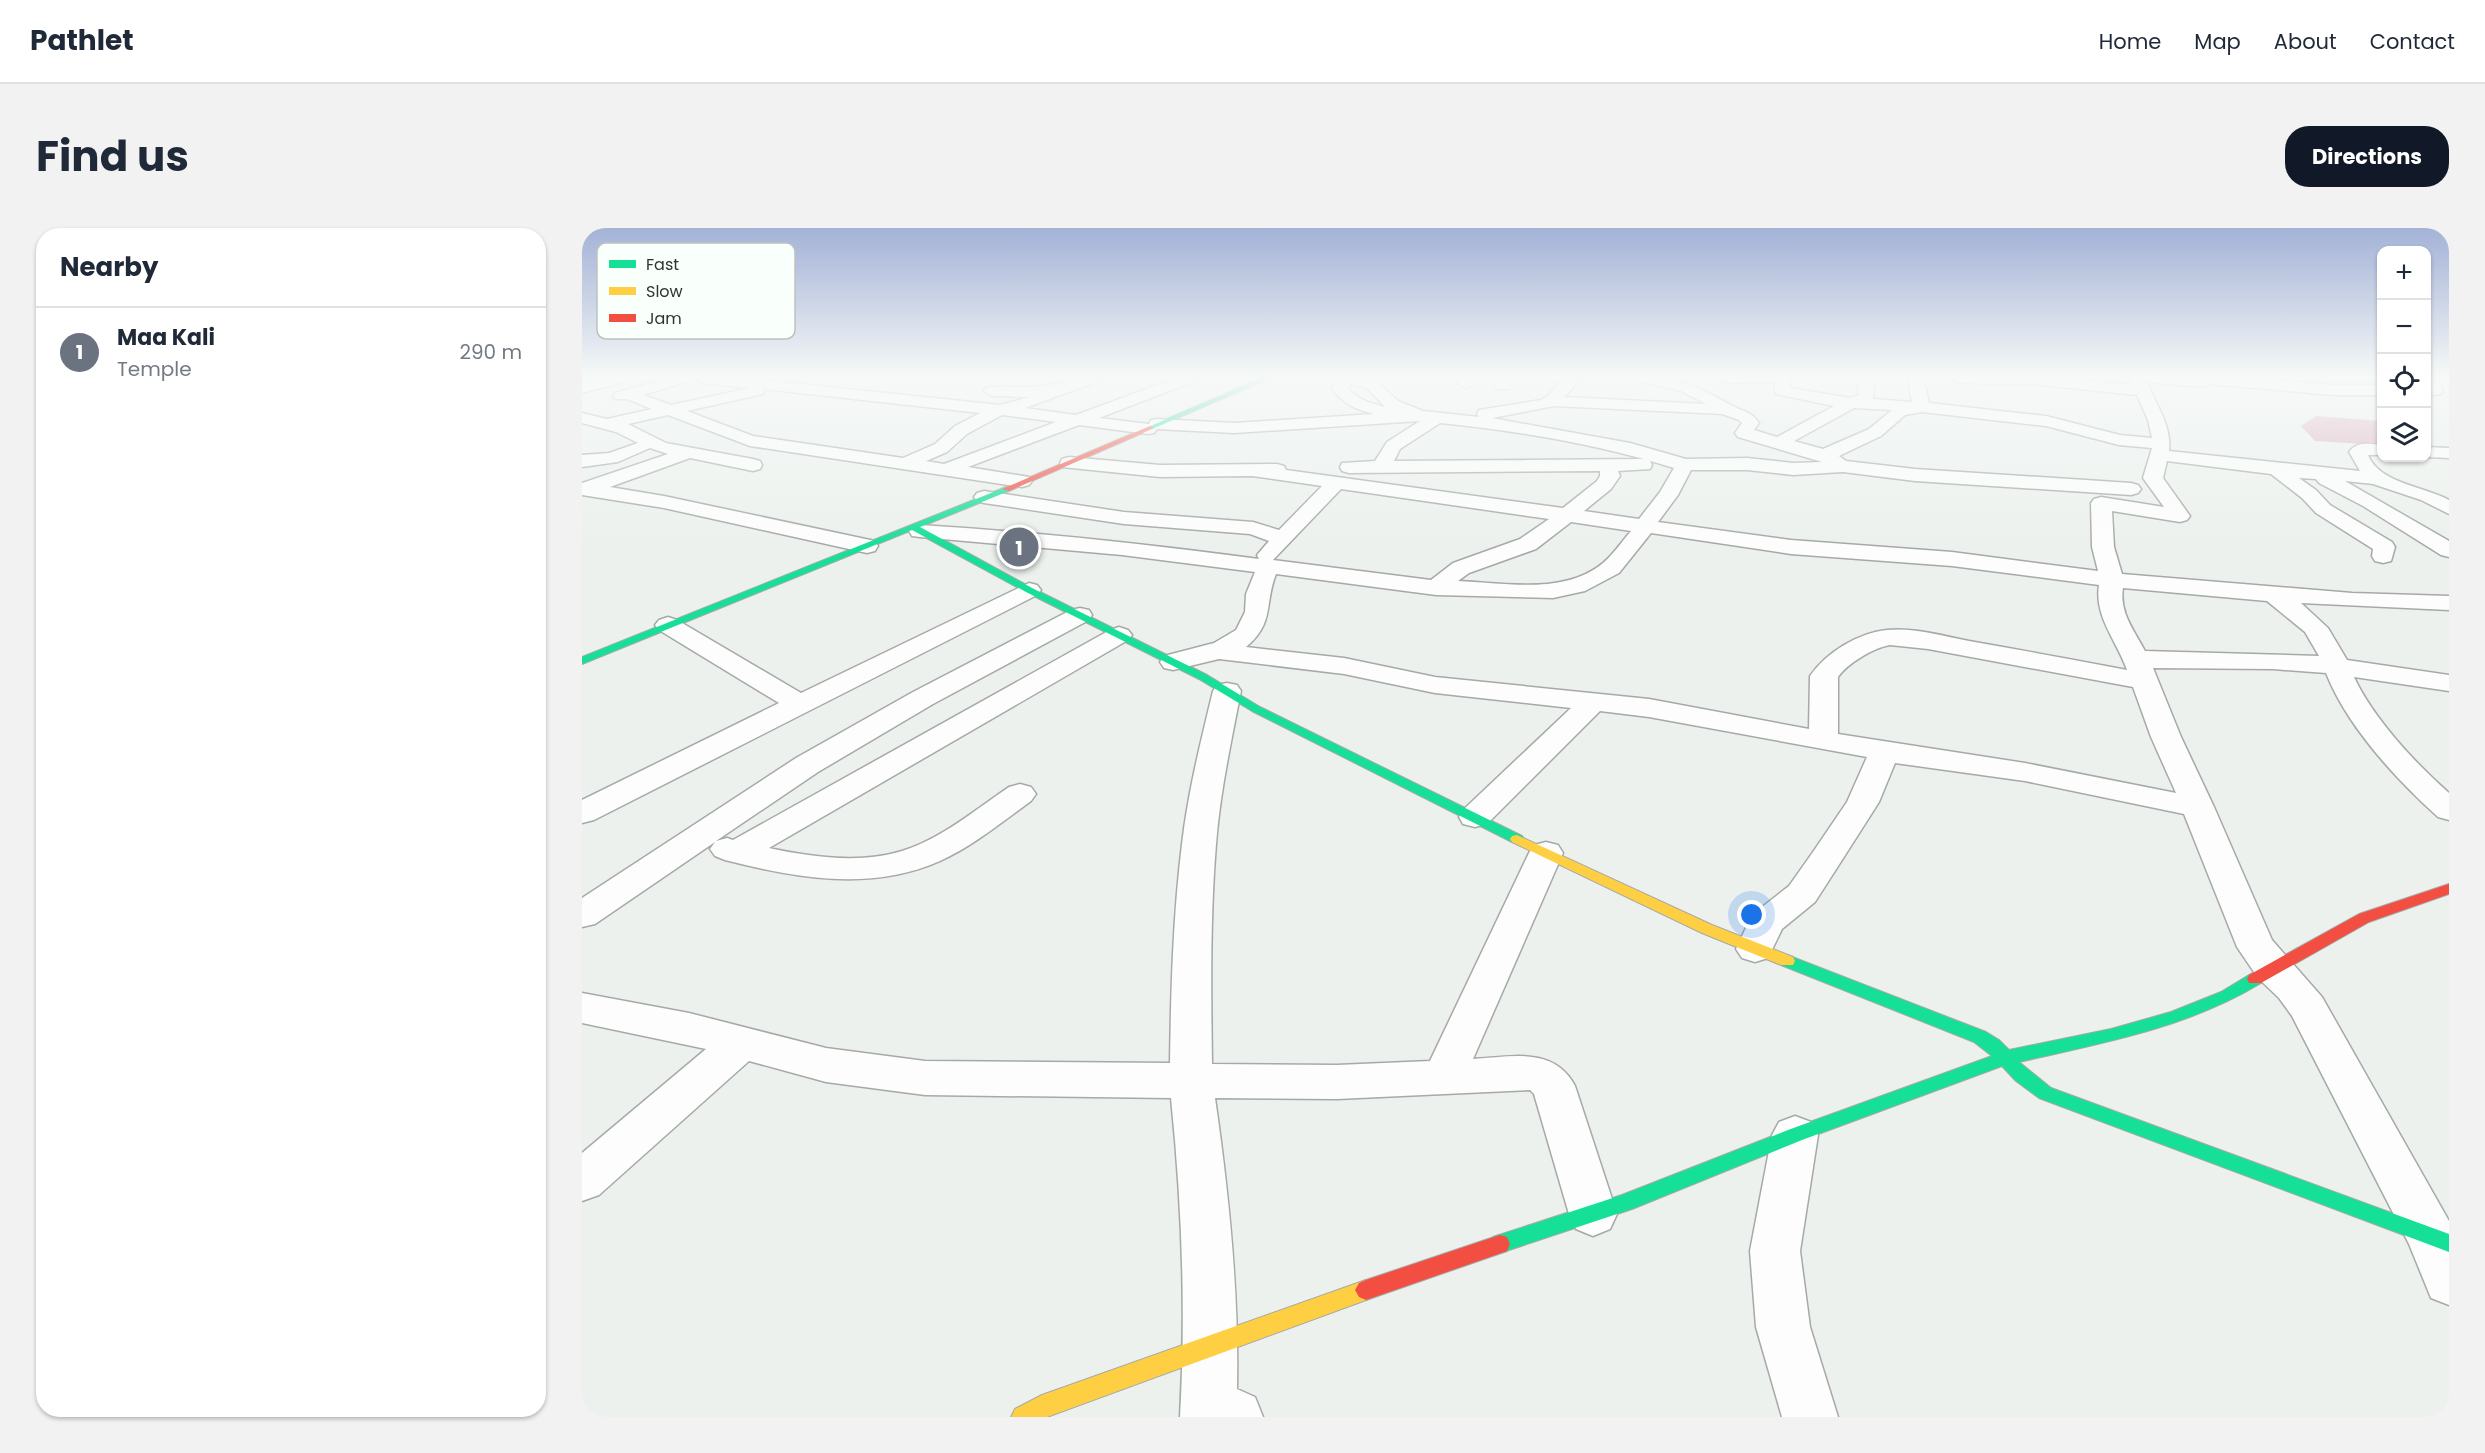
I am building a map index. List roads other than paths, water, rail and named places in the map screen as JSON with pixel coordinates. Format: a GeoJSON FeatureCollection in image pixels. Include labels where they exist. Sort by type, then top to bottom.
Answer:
{"type":"FeatureCollection","features":[{"type":"Feature","properties":{"kind":"street"},"geometry":{"type":"LineString","coordinates":[[634,433],[652,444],[753,465]]}},
{"type":"Feature","properties":{"kind":"street"},"geometry":{"type":"LineString","coordinates":[[730,433],[750,441],[1022,481]]}},
{"type":"Feature","properties":{"kind":"street"},"geometry":{"type":"LineString","coordinates":[[906,463],[935,452],[959,433]]}},
{"type":"Feature","properties":{"kind":"street"},"geometry":{"type":"LineString","coordinates":[[947,469],[1040,433]]}},
{"type":"Feature","properties":{"kind":"street"},"geometry":{"type":"LineString","coordinates":[[582,661],[867,546],[916,529],[982,497],[1069,463],[1135,433]]}},
{"type":"Feature","properties":{"kind":"street"},"geometry":{"type":"LineString","coordinates":[[1381,467],[1393,446],[1408,433]]}},
{"type":"Feature","properties":{"kind":"street"},"geometry":{"type":"LineString","coordinates":[[1545,433],[1630,448],[1708,455],[1747,464],[1793,469],[1843,466],[1915,475],[2095,485],[2181,516],[2159,490],[2153,478],[2160,450],[2157,433]]}},
{"type":"Feature","properties":{"kind":"street"},"geometry":{"type":"LineString","coordinates":[[1744,433],[1824,455],[1843,466]]}},
{"type":"Feature","properties":{"kind":"street"},"geometry":{"type":"LineString","coordinates":[[1778,444],[1797,433]]}},
{"type":"Feature","properties":{"kind":"street"},"geometry":{"type":"LineString","coordinates":[[1824,455],[1872,433]]}},
{"type":"Feature","properties":{"kind":"street"},"geometry":{"type":"LineString","coordinates":[[2082,433],[2091,441],[2119,440],[2160,450],[2276,470],[2376,478],[2428,496],[2449,508]]}},
{"type":"Feature","properties":{"kind":"street"},"geometry":{"type":"LineString","coordinates":[[2091,433],[2091,441]]}},
{"type":"Feature","properties":{"kind":"street"},"geometry":{"type":"LineString","coordinates":[[1558,436],[1577,467]]}},
{"type":"Feature","properties":{"kind":"street"},"geometry":{"type":"LineString","coordinates":[[582,461],[612,458],[652,444]]}},
{"type":"Feature","properties":{"kind":"street"},"geometry":{"type":"LineString","coordinates":[[1630,448],[1681,465]]}},
{"type":"Feature","properties":{"kind":"street"},"geometry":{"type":"LineString","coordinates":[[2376,478],[2362,462],[2358,452],[2361,449],[2377,450]]}},
{"type":"Feature","properties":{"kind":"street"},"geometry":{"type":"LineString","coordinates":[[2431,452],[2449,453]]}},
{"type":"Feature","properties":{"kind":"street"},"geometry":{"type":"LineString","coordinates":[[584,489],[687,453]]}},
{"type":"Feature","properties":{"kind":"street"},"geometry":{"type":"LineString","coordinates":[[1069,463],[1160,471],[1747,464]]}},
{"type":"Feature","properties":{"kind":"street"},"geometry":{"type":"LineString","coordinates":[[916,529],[1053,541],[1436,588],[1553,591],[1577,586],[1611,568],[1668,495],[1681,465]]}},
{"type":"Feature","properties":{"kind":"street"},"geometry":{"type":"LineString","coordinates":[[1436,588],[1461,568],[1528,544],[1569,514],[1608,480],[1611,472],[1608,466]]}},
{"type":"Feature","properties":{"kind":"street"},"geometry":{"type":"LineString","coordinates":[[2276,470],[2309,494],[2323,509],[2384,547],[2383,556]]}},
{"type":"Feature","properties":{"kind":"street"},"geometry":{"type":"LineString","coordinates":[[1255,471],[1569,514],[1644,528],[1791,547],[1952,559],[2112,580],[2274,594],[2352,600],[2449,603]]}},
{"type":"Feature","properties":{"kind":"street"},"geometry":{"type":"LineString","coordinates":[[2313,473],[2370,502],[2449,550]]}},
{"type":"Feature","properties":{"kind":"street"},"geometry":{"type":"LineString","coordinates":[[1217,1415],[1211,1345],[1203,1181],[1191,1081],[1191,942],[1199,842],[1223,671],[1233,646],[1254,621],[1263,566],[1283,539],[1337,482]]}},
{"type":"Feature","properties":{"kind":"street"},"geometry":{"type":"LineString","coordinates":[[2095,485],[2103,547],[2112,580],[2109,599],[2111,612],[2140,669],[2256,947],[2308,1008],[2440,1240],[2449,1281]]}},
{"type":"Feature","properties":{"kind":"street"},"geometry":{"type":"LineString","coordinates":[[584,489],[664,502],[867,546]]}},
{"type":"Feature","properties":{"kind":"street"},"geometry":{"type":"LineString","coordinates":[[982,497],[1133,519],[1253,528],[1283,539]]}},
{"type":"Feature","properties":{"kind":"street"},"geometry":{"type":"LineString","coordinates":[[916,529],[1029,590],[1173,662],[1223,671],[1344,666],[1434,685],[1681,713],[1884,752],[2025,772],[2198,807]]}},
{"type":"Feature","properties":{"kind":"street"},"geometry":{"type":"LineString","coordinates":[[582,813],[1029,590]]}},
{"type":"Feature","properties":{"kind":"street"},"geometry":{"type":"LineString","coordinates":[[2274,594],[2314,627],[2324,640],[2348,693],[2414,778],[2449,810]]}},
{"type":"Feature","properties":{"kind":"street"},"geometry":{"type":"LineString","coordinates":[[582,915],[807,765],[859,734],[1080,615]]}},
{"type":"Feature","properties":{"kind":"street"},"geometry":{"type":"LineString","coordinates":[[668,625],[800,704]]}},
{"type":"Feature","properties":{"kind":"street"},"geometry":{"type":"LineString","coordinates":[[737,852],[1119,635]]}},
{"type":"Feature","properties":{"kind":"street"},"geometry":{"type":"LineString","coordinates":[[1823,740],[1824,676],[1833,665],[1871,641],[1890,637],[2140,669],[2178,661],[2254,660],[2334,665],[2449,683]]}},
{"type":"Feature","properties":{"kind":"street"},"geometry":{"type":"LineString","coordinates":[[1173,662],[1223,671],[1256,709],[1545,853],[1707,929],[1980,1037],[1993,1045],[2022,1076],[2045,1093],[2440,1240]]}},
{"type":"Feature","properties":{"kind":"street"},"geometry":{"type":"LineString","coordinates":[[1475,817],[1593,702]]}},
{"type":"Feature","properties":{"kind":"street"},"geometry":{"type":"LineString","coordinates":[[1755,949],[1766,924],[1802,894],[1863,802],[1884,752]]}},
{"type":"Feature","properties":{"kind":"street"},"geometry":{"type":"LineString","coordinates":[[693,841],[800,865],[835,869],[876,868],[914,859],[950,842],[1020,794]]}},
{"type":"Feature","properties":{"kind":"street"},"geometry":{"type":"LineString","coordinates":[[1444,1076],[1545,853]]}},
{"type":"Feature","properties":{"kind":"street"},"geometry":{"type":"LineString","coordinates":[[1023,1417],[1042,1407],[1455,1258],[1625,1203],[1795,1135],[2005,1058],[2111,1035],[2175,1017],[2227,996],[2272,968],[2364,918],[2449,890]]}},
{"type":"Feature","properties":{"kind":"street"},"geometry":{"type":"LineString","coordinates":[[582,1008],[689,1029],[826,1065],[925,1078],[1337,1082],[1535,1072],[1545,1077],[1553,1086],[1593,1214]]}},
{"type":"Feature","properties":{"kind":"street"},"geometry":{"type":"LineString","coordinates":[[582,1181],[743,1042]]}},
{"type":"Feature","properties":{"kind":"street"},"geometry":{"type":"LineString","coordinates":[[1795,1135],[1776,1251],[1783,1327],[1810,1417]]}},
{"type":"Feature","properties":{"kind":"place","name":"Maa Kali"},"geometry":{"type":"Point","coordinates":[1019,547]}}]}
